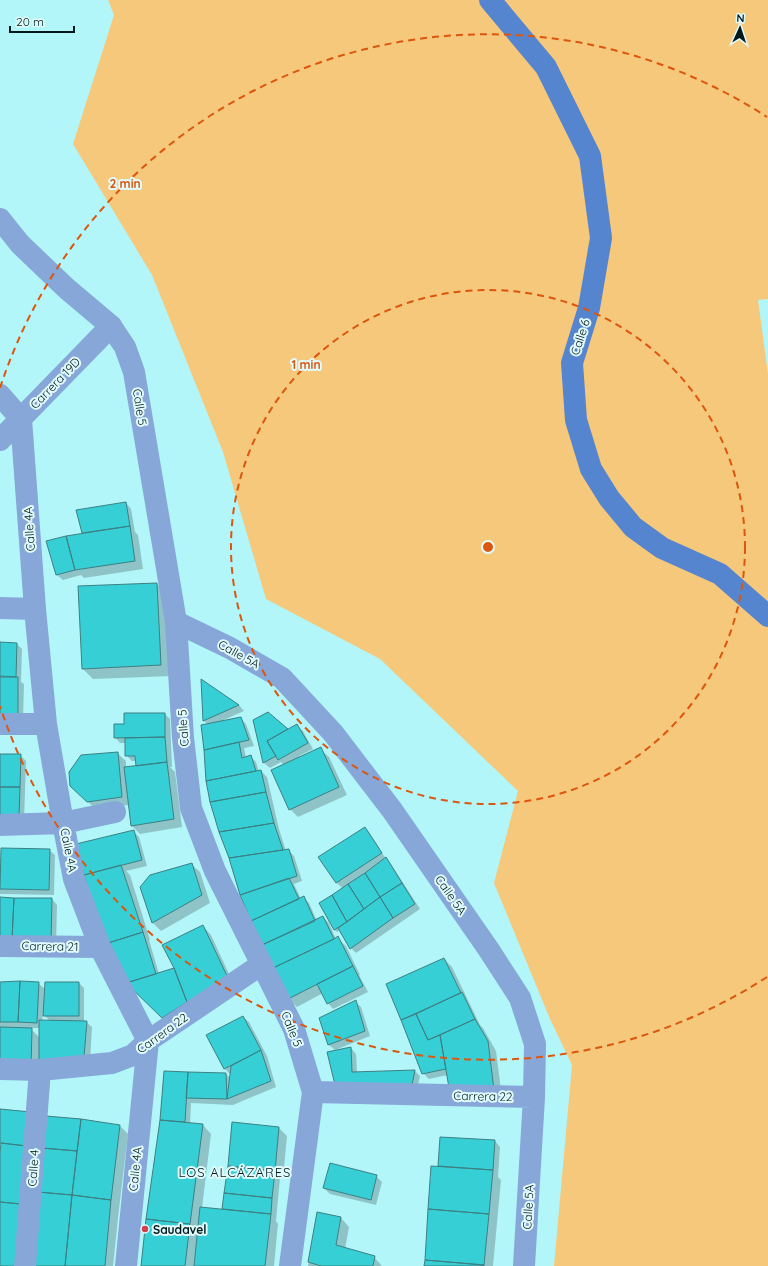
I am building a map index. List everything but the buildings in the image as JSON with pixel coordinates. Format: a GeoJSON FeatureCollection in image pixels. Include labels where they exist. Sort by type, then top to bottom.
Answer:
{"type":"FeatureCollection","features":[{"type":"Feature","properties":{"kind":"main road","name":"Calle 6"},"geometry":{"type":"LineString","coordinates":[[490,0],[546,67],[590,156],[601,238],[589,308],[572,363],[576,420],[591,469],[609,498],[633,527],[662,548],[720,574],[768,616]]}},
{"type":"Feature","properties":{"kind":"street","name":"Calle 5"},"geometry":{"type":"LineString","coordinates":[[0,219],[20,244],[66,288],[110,326],[126,347],[134,372],[176,622],[183,738],[191,808],[215,871],[294,1029],[313,1092],[290,1266]]}},
{"type":"Feature","properties":{"kind":"street","name":"Carrera 19D"},"geometry":{"type":"LineString","coordinates":[[0,440],[110,326]]}},
{"type":"Feature","properties":{"kind":"street"},"geometry":{"type":"LineString","coordinates":[[0,395],[21,419]]}},
{"type":"Feature","properties":{"kind":"street","name":"Calle 4A"},"geometry":{"type":"LineString","coordinates":[[21,419],[35,609],[46,724],[74,879],[100,947],[148,1041],[126,1266]]}},
{"type":"Feature","properties":{"kind":"street"},"geometry":{"type":"LineString","coordinates":[[0,608],[35,609]]}},
{"type":"Feature","properties":{"kind":"street","name":"Calle 5A"},"geometry":{"type":"LineString","coordinates":[[176,622],[230,648],[282,678],[332,733],[392,810],[489,950],[520,998],[535,1044],[534,1097],[524,1266]]}},
{"type":"Feature","properties":{"kind":"street"},"geometry":{"type":"LineString","coordinates":[[0,724],[46,724]]}},
{"type":"Feature","properties":{"kind":"street"},"geometry":{"type":"LineString","coordinates":[[0,825],[63,823],[115,812]]}},
{"type":"Feature","properties":{"kind":"street","name":"Carrera 21"},"geometry":{"type":"LineString","coordinates":[[0,946],[100,947]]}},
{"type":"Feature","properties":{"kind":"street","name":"Carrera 22"},"geometry":{"type":"LineString","coordinates":[[0,1069],[40,1070],[112,1062],[132,1055],[148,1041],[262,964]]}},
{"type":"Feature","properties":{"kind":"street","name":"Calle 4"},"geometry":{"type":"LineString","coordinates":[[25,1266],[40,1070]]}},
{"type":"Feature","properties":{"kind":"street","name":"Carrera 22"},"geometry":{"type":"LineString","coordinates":[[313,1092],[534,1097]]}},
{"type":"Feature","properties":{"kind":"shaded area"},"geometry":{"type":"Polygon","coordinates":[[[108,0],[768,0],[768,299],[758,300],[768,374],[768,1266],[554,1266],[572,1065],[550,1019],[494,883],[518,791],[380,659],[266,599],[223,452],[152,275],[73,144],[114,15],[108,0]]]}},
{"type":"Feature","properties":{"kind":"place","name":"Saudavel"},"geometry":{"type":"Point","coordinates":[145,1229]}},
{"type":"Feature","properties":{"kind":"district","name":"LOS ALCÁZARES"},"geometry":{"type":"Point","coordinates":[235,1172]}}]}
